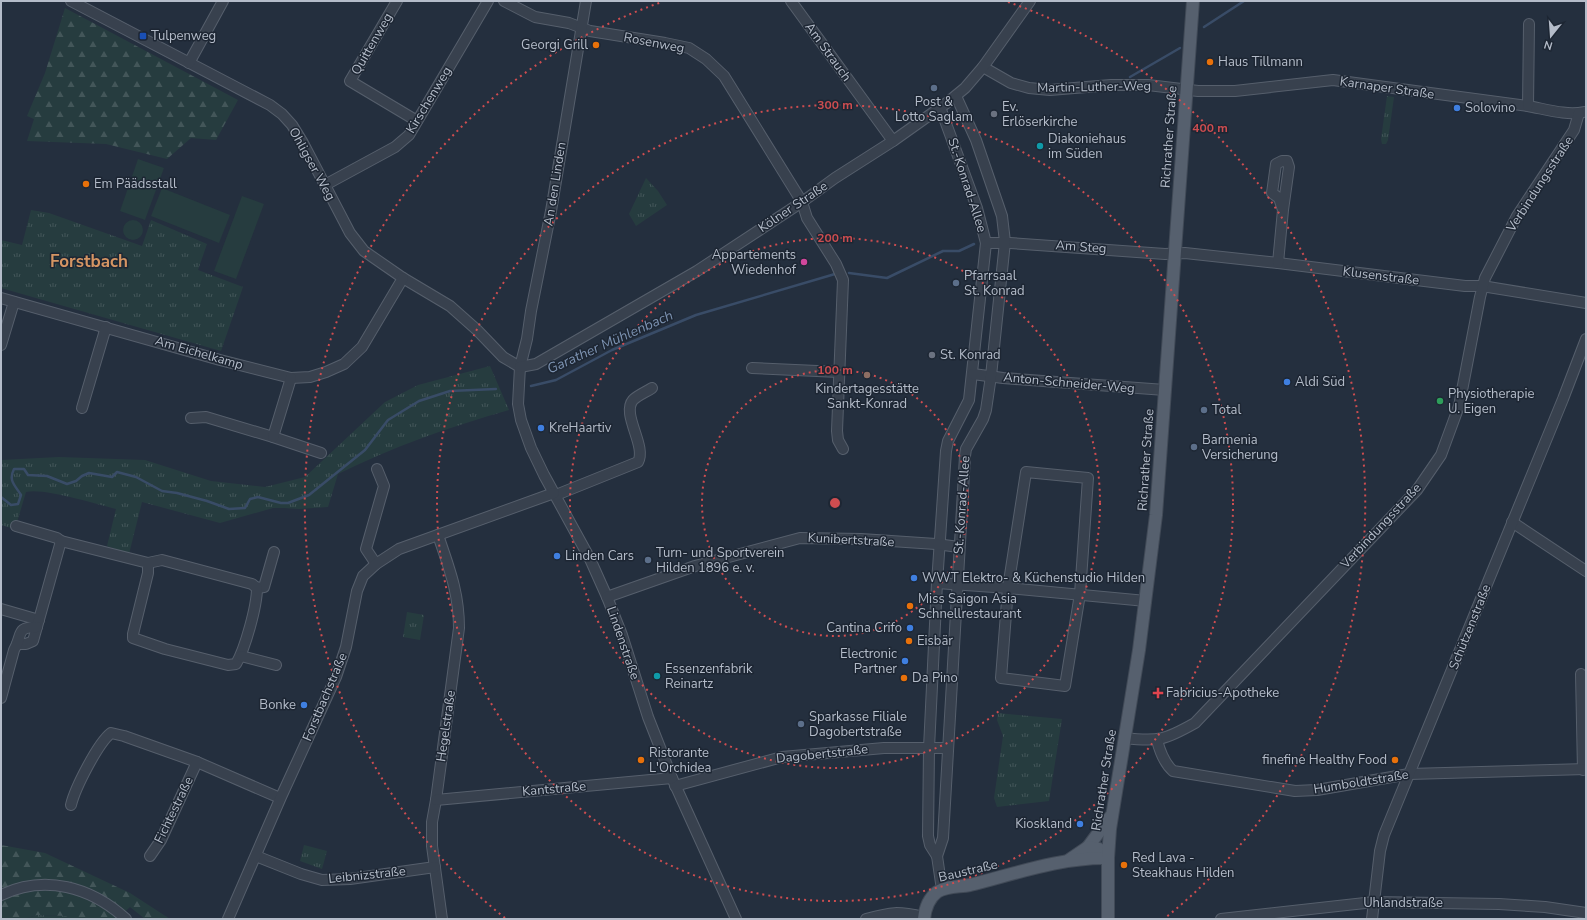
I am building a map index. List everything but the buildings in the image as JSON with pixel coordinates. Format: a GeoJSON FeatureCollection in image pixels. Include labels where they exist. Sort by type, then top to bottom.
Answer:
{"type":"FeatureCollection","features":[{"type":"Feature","properties":{"kind":"main road","name":"Richrather Straße"},"geometry":{"type":"LineString","coordinates":[[1108,919],[1109,838],[1146,601],[1156,514],[1193,1]]}},
{"type":"Feature","properties":{"kind":"main road","name":"Baustraße"},"geometry":{"type":"LineString","coordinates":[[1069,860],[1088,847],[1098,835],[1112,813]]}},
{"type":"Feature","properties":{"kind":"main road"},"geometry":{"type":"LineString","coordinates":[[1088,847],[1099,849],[1108,858]]}},
{"type":"Feature","properties":{"kind":"main road","name":"Baustraße"},"geometry":{"type":"LineString","coordinates":[[924,918],[929,900],[937,892],[942,890],[1069,860],[1108,858]]}},
{"type":"Feature","properties":{"kind":"street","name":"Ohligser Weg"},"geometry":{"type":"LineString","coordinates":[[71,1],[270,105],[282,114],[292,125],[303,143],[350,233],[364,251],[403,278],[450,306],[477,330],[502,356],[520,367]]}},
{"type":"Feature","properties":{"kind":"street"},"geometry":{"type":"LineString","coordinates":[[189,64],[223,1]]}},
{"type":"Feature","properties":{"kind":"street","name":"Quittenweg"},"geometry":{"type":"LineString","coordinates":[[397,1],[350,81],[417,121]]}},
{"type":"Feature","properties":{"kind":"street","name":"Kirschenweg"},"geometry":{"type":"LineString","coordinates":[[325,185],[395,147],[409,135],[488,1]]}},
{"type":"Feature","properties":{"kind":"street","name":"Rosenweg"},"geometry":{"type":"LineString","coordinates":[[504,1],[530,16],[569,23],[590,31],[689,48],[706,59],[724,76],[802,202],[807,218],[836,264],[843,280],[837,431],[838,440],[843,449]]}},
{"type":"Feature","properties":{"kind":"street","name":"An den Linden"},"geometry":{"type":"LineString","coordinates":[[520,367],[527,339],[531,310],[551,211],[586,1]]}},
{"type":"Feature","properties":{"kind":"street","name":"Am Strauch"},"geometry":{"type":"LineString","coordinates":[[791,1],[893,142]]}},
{"type":"Feature","properties":{"kind":"street","name":"Kölner Straße"},"geometry":{"type":"LineString","coordinates":[[520,367],[536,364],[697,271],[802,202],[835,178],[893,142],[965,88],[983,67],[1030,1]]}},
{"type":"Feature","properties":{"kind":"street"},"geometry":{"type":"LineString","coordinates":[[1528,106],[1529,24]]}},
{"type":"Feature","properties":{"kind":"street","name":"Martin-Luther-Weg"},"geometry":{"type":"LineString","coordinates":[[983,67],[1012,83],[1029,88],[1050,90],[1126,85],[1186,89]]}},
{"type":"Feature","properties":{"kind":"street","name":"Karnaper Straße"},"geometry":{"type":"LineString","coordinates":[[1186,89],[1235,91],[1333,80],[1583,113]]}},
{"type":"Feature","properties":{"kind":"street","name":"St.-Konrad-Allee"},"geometry":{"type":"LineString","coordinates":[[937,856],[943,838],[965,456],[969,443],[985,415],[992,376],[1005,242],[1002,216],[976,140],[956,96]]}},
{"type":"Feature","properties":{"kind":"street","name":"St.-Konrad-Allee"},"geometry":{"type":"LineString","coordinates":[[940,107],[977,208],[986,243],[969,400],[947,446],[939,544],[929,748],[928,836],[930,845],[937,856],[942,890]]}},
{"type":"Feature","properties":{"kind":"street","name":"Verbindungsstraße"},"geometry":{"type":"LineString","coordinates":[[1125,738],[1146,741],[1157,740],[1173,735],[1195,723],[1417,490],[1441,456],[1459,406],[1482,286],[1517,216],[1568,140],[1583,113]]}},
{"type":"Feature","properties":{"kind":"street"},"geometry":{"type":"LineString","coordinates":[[1278,263],[1283,210]]}},
{"type":"Feature","properties":{"kind":"street","name":"Am Steg"},"geometry":{"type":"LineString","coordinates":[[986,243],[1005,242],[1165,254],[1175,253]]}},
{"type":"Feature","properties":{"kind":"street","name":"Klusenstraße"},"geometry":{"type":"LineString","coordinates":[[1175,253],[1278,263],[1465,286],[1482,286],[1586,303]]}},
{"type":"Feature","properties":{"kind":"street","name":"Am Eichelkamp"},"geometry":{"type":"LineString","coordinates":[[1,298],[292,378],[310,377],[344,364],[362,347],[403,278]]}},
{"type":"Feature","properties":{"kind":"street"},"geometry":{"type":"LineString","coordinates":[[1,345],[14,302]]}},
{"type":"Feature","properties":{"kind":"street"},"geometry":{"type":"LineString","coordinates":[[82,408],[106,328]]}},
{"type":"Feature","properties":{"kind":"street","name":"Schützenstraße"},"geometry":{"type":"LineString","coordinates":[[1372,919],[1381,845],[1384,835],[1563,399],[1586,339]]}},
{"type":"Feature","properties":{"kind":"street","name":"Lindenstraße"},"geometry":{"type":"LineString","coordinates":[[520,367],[518,394],[521,420],[531,448],[590,558],[607,597],[622,635],[648,717],[674,782],[736,919]]}},
{"type":"Feature","properties":{"kind":"street"},"geometry":{"type":"LineString","coordinates":[[752,368],[839,372]]}},
{"type":"Feature","properties":{"kind":"street","name":"Anton-Schneider-Weg"},"geometry":{"type":"LineString","coordinates":[[973,374],[1165,390]]}},
{"type":"Feature","properties":{"kind":"street"},"geometry":{"type":"LineString","coordinates":[[273,437],[292,378]]}},
{"type":"Feature","properties":{"kind":"street","name":"Forstbachstraße"},"geometry":{"type":"LineString","coordinates":[[228,919],[280,798],[336,676],[346,647],[357,591],[363,576],[376,564],[399,549],[555,494],[638,462],[640,453],[629,409],[634,399],[652,388]]}},
{"type":"Feature","properties":{"kind":"street"},"geometry":{"type":"LineString","coordinates":[[191,418],[206,417],[321,453]]}},
{"type":"Feature","properties":{"kind":"street"},"geometry":{"type":"LineString","coordinates":[[376,564],[366,549],[384,486],[377,469]]}},
{"type":"Feature","properties":{"kind":"street"},"geometry":{"type":"LineString","coordinates":[[1026,472],[1088,478],[1080,594],[1065,686],[1001,678],[1008,588],[1026,472]]}},
{"type":"Feature","properties":{"kind":"street"},"geometry":{"type":"LineString","coordinates":[[1512,522],[1586,571]]}},
{"type":"Feature","properties":{"kind":"street"},"geometry":{"type":"LineString","coordinates":[[16,526],[57,538],[61,541],[148,563],[162,560],[252,584],[257,588]]}},
{"type":"Feature","properties":{"kind":"street","name":"Hegelstraße"},"geometry":{"type":"LineString","coordinates":[[438,535],[454,579],[458,602],[459,628],[432,822],[432,846],[442,919]]}},
{"type":"Feature","properties":{"kind":"street","name":"Kunibertstraße"},"geometry":{"type":"LineString","coordinates":[[607,597],[695,566],[800,538],[861,539],[939,544],[959,547]]}},
{"type":"Feature","properties":{"kind":"street"},"geometry":{"type":"LineString","coordinates":[[1,698],[17,644],[26,644],[33,641],[61,541]]}},
{"type":"Feature","properties":{"kind":"street"},"geometry":{"type":"LineString","coordinates":[[257,588],[264,586],[274,552]]}},
{"type":"Feature","properties":{"kind":"street"},"geometry":{"type":"LineString","coordinates":[[148,563],[148,573],[133,634],[134,638],[165,649],[228,665],[236,664],[241,656],[257,594],[257,588]]}},
{"type":"Feature","properties":{"kind":"street"},"geometry":{"type":"LineString","coordinates":[[937,583],[1080,594],[1146,601]]}},
{"type":"Feature","properties":{"kind":"street"},"geometry":{"type":"LineString","coordinates":[[1,609],[38,623]]}},
{"type":"Feature","properties":{"kind":"street"},"geometry":{"type":"LineString","coordinates":[[241,656],[276,665]]}},
{"type":"Feature","properties":{"kind":"street"},"geometry":{"type":"LineString","coordinates":[[1581,674],[1584,770]]}},
{"type":"Feature","properties":{"kind":"street","name":"Fichtestraße"},"geometry":{"type":"LineString","coordinates":[[71,805],[73,796],[91,762],[105,738],[111,733],[124,736],[197,762],[280,798]]}},
{"type":"Feature","properties":{"kind":"street","name":"Humboldtstraße"},"geometry":{"type":"LineString","coordinates":[[1157,740],[1159,749],[1167,765],[1173,771],[1295,790],[1317,790],[1409,774],[1584,770]]}},
{"type":"Feature","properties":{"kind":"street","name":"Dagobertstraße"},"geometry":{"type":"LineString","coordinates":[[674,782],[782,757],[884,748],[948,748]]}},
{"type":"Feature","properties":{"kind":"street","name":"Fichtestraße"},"geometry":{"type":"LineString","coordinates":[[150,856],[161,840],[197,762]]}},
{"type":"Feature","properties":{"kind":"street","name":"Kantstraße"},"geometry":{"type":"LineString","coordinates":[[436,800],[674,782]]}},
{"type":"Feature","properties":{"kind":"street","name":"Leibnizstraße"},"geometry":{"type":"LineString","coordinates":[[256,856],[300,874],[322,880],[350,879],[435,867]]}},
{"type":"Feature","properties":{"kind":"street"},"geometry":{"type":"LineString","coordinates":[[1,895],[10,891],[50,884],[65,886],[78,889],[103,900],[126,919]]}},
{"type":"Feature","properties":{"kind":"street","name":"Uhlandstraße"},"geometry":{"type":"LineString","coordinates":[[1221,919],[1374,902],[1499,904],[1545,907],[1586,913]]}},
{"type":"Feature","properties":{"kind":"street","name":"Baustraße"},"geometry":{"type":"LineString","coordinates":[[866,919],[889,912],[899,912],[924,918]]}},
{"type":"Feature","properties":{"kind":"green space"},"geometry":{"type":"Polygon","coordinates":[[[65,8],[238,100],[216,140],[191,138],[167,159],[106,144],[27,141],[34,119],[27,116],[45,73],[65,8]]]}},
{"type":"Feature","properties":{"kind":"green space"},"geometry":{"type":"Polygon","coordinates":[[[1387,96],[1394,97],[1388,140],[1386,144],[1382,144],[1381,139],[1387,96]]]}},
{"type":"Feature","properties":{"kind":"green space"},"geometry":{"type":"Polygon","coordinates":[[[138,159],[164,168],[145,220],[120,211],[138,159]]]}},
{"type":"Feature","properties":{"kind":"green space"},"geometry":{"type":"Polygon","coordinates":[[[646,178],[658,191],[667,205],[636,226],[629,214],[646,178]]]}},
{"type":"Feature","properties":{"kind":"green space"},"geometry":{"type":"Polygon","coordinates":[[[162,188],[230,215],[219,243],[151,216],[162,188]]]}},
{"type":"Feature","properties":{"kind":"green space"},"geometry":{"type":"Polygon","coordinates":[[[242,196],[264,204],[236,279],[214,271],[242,196]]]}},
{"type":"Feature","properties":{"kind":"green space"},"geometry":{"type":"Polygon","coordinates":[[[31,210],[49,213],[142,246],[151,220],[207,244],[198,270],[243,287],[221,351],[1,288],[1,240],[22,245],[31,210]]]}},
{"type":"Feature","properties":{"kind":"green space"},"geometry":{"type":"Polygon","coordinates":[[[133,220],[140,223],[143,230],[140,237],[133,240],[126,237],[123,230],[126,223],[133,220]]]}},
{"type":"Feature","properties":{"kind":"green space"},"geometry":{"type":"Polygon","coordinates":[[[490,366],[509,410],[422,438],[379,455],[338,474],[328,507],[299,509],[273,508],[220,523],[142,502],[129,554],[107,546],[116,509],[57,494],[35,491],[26,492],[15,529],[1,525],[1,460],[59,457],[145,460],[211,481],[265,487],[305,477],[385,402],[418,385],[490,366]]]}},
{"type":"Feature","properties":{"kind":"green space"},"geometry":{"type":"Polygon","coordinates":[[[407,612],[424,615],[420,640],[403,637],[407,612]]]}},
{"type":"Feature","properties":{"kind":"green space"},"geometry":{"type":"Polygon","coordinates":[[[998,713],[1062,719],[1049,801],[997,807],[994,798],[1003,736],[997,720],[998,713]]]}},
{"type":"Feature","properties":{"kind":"green space"},"geometry":{"type":"Polygon","coordinates":[[[1,845],[45,853],[130,893],[170,919],[145,919],[130,907],[117,919],[69,919],[67,916],[37,915],[24,919],[1,919],[1,845]]]}},
{"type":"Feature","properties":{"kind":"green space"},"geometry":{"type":"Polygon","coordinates":[[[304,845],[327,851],[322,869],[300,861],[304,845]]]}},
{"type":"Feature","properties":{"kind":"green space"},"geometry":{"type":"Polygon","coordinates":[[[37,915],[67,916],[69,919],[24,919],[37,915]]]}},
{"type":"Feature","properties":{"kind":"waterway","name":"Garather Mühlenbach"},"geometry":{"type":"LineString","coordinates":[[1204,27],[1244,1]]}},
{"type":"Feature","properties":{"kind":"waterway","name":"Garather Mühlenbach"},"geometry":{"type":"LineString","coordinates":[[1130,77],[1180,48]]}},
{"type":"Feature","properties":{"kind":"waterway","name":"Garather Mühlenbach"},"geometry":{"type":"LineString","coordinates":[[849,273],[887,278],[943,251],[959,251],[974,244]]}},
{"type":"Feature","properties":{"kind":"waterway","name":"Garather Mühlenbach"},"geometry":{"type":"LineString","coordinates":[[531,386],[556,380],[612,350],[696,315],[835,274]]}},
{"type":"Feature","properties":{"kind":"waterway","name":"Garather Mühlenbach"},"geometry":{"type":"LineString","coordinates":[[1,497],[11,505],[18,504],[21,495],[13,483],[12,473],[14,469],[24,469],[28,475],[47,476],[67,484],[76,481],[89,473],[112,477],[117,472],[136,477],[162,491],[177,493],[207,501],[229,509],[245,508],[250,499],[258,497],[281,503],[288,503],[309,495],[365,450],[388,420],[419,401],[450,391],[496,389]]}},
{"type":"Feature","properties":{"kind":"place","name":"Tulpenweg"},"geometry":{"type":"Point","coordinates":[143,36]}},
{"type":"Feature","properties":{"kind":"place","name":"Georgi Grill"},"geometry":{"type":"Point","coordinates":[596,45]}},
{"type":"Feature","properties":{"kind":"place","name":"Haus Tillmann"},"geometry":{"type":"Point","coordinates":[1210,62]}},
{"type":"Feature","properties":{"kind":"place","name":"Post & Lotto Saglam"},"geometry":{"type":"Point","coordinates":[934,88]}},
{"type":"Feature","properties":{"kind":"place","name":"Solovino"},"geometry":{"type":"Point","coordinates":[1457,108]}},
{"type":"Feature","properties":{"kind":"place","name":"Ev. Erlöserkirche"},"geometry":{"type":"Point","coordinates":[994,114]}},
{"type":"Feature","properties":{"kind":"place","name":"Diakoniehaus im Süden"},"geometry":{"type":"Point","coordinates":[1040,146]}},
{"type":"Feature","properties":{"kind":"place","name":"Em Päädsstall"},"geometry":{"type":"Point","coordinates":[86,184]}},
{"type":"Feature","properties":{"kind":"place","name":"Appartements Wiedenhof"},"geometry":{"type":"Point","coordinates":[804,262]}},
{"type":"Feature","properties":{"kind":"place","name":"Pfarrsaal St. Konrad"},"geometry":{"type":"Point","coordinates":[956,283]}},
{"type":"Feature","properties":{"kind":"place","name":"St. Konrad"},"geometry":{"type":"Point","coordinates":[932,355]}},
{"type":"Feature","properties":{"kind":"place","name":"Kindertagesstätte Sankt-Konrad"},"geometry":{"type":"Point","coordinates":[867,375]}},
{"type":"Feature","properties":{"kind":"place","name":"Aldi Süd"},"geometry":{"type":"Point","coordinates":[1287,382]}},
{"type":"Feature","properties":{"kind":"place","name":"Physiotherapie U. Eigen"},"geometry":{"type":"Point","coordinates":[1440,401]}},
{"type":"Feature","properties":{"kind":"place","name":"Total"},"geometry":{"type":"Point","coordinates":[1204,410]}},
{"type":"Feature","properties":{"kind":"place","name":"KreHaartiv"},"geometry":{"type":"Point","coordinates":[541,428]}},
{"type":"Feature","properties":{"kind":"place","name":"Barmenia Versicherung"},"geometry":{"type":"Point","coordinates":[1194,447]}},
{"type":"Feature","properties":{"kind":"place","name":"Linden Cars"},"geometry":{"type":"Point","coordinates":[557,556]}},
{"type":"Feature","properties":{"kind":"place","name":"Turn- und Sportverein Hilden 1896 e. v."},"geometry":{"type":"Point","coordinates":[648,560]}},
{"type":"Feature","properties":{"kind":"place","name":"WWT Elektro- & Küchenstudio Hilden"},"geometry":{"type":"Point","coordinates":[914,578]}},
{"type":"Feature","properties":{"kind":"place","name":"Miss Saigon Asia Schnellrestaurant"},"geometry":{"type":"Point","coordinates":[910,606]}},
{"type":"Feature","properties":{"kind":"place","name":"Cantina Crifo"},"geometry":{"type":"Point","coordinates":[910,628]}},
{"type":"Feature","properties":{"kind":"place","name":"Eisbär"},"geometry":{"type":"Point","coordinates":[909,641]}},
{"type":"Feature","properties":{"kind":"place","name":"Electronic Partner"},"geometry":{"type":"Point","coordinates":[905,661]}},
{"type":"Feature","properties":{"kind":"place","name":"Essenzenfabrik Reinartz"},"geometry":{"type":"Point","coordinates":[657,676]}},
{"type":"Feature","properties":{"kind":"place","name":"Da Pino"},"geometry":{"type":"Point","coordinates":[904,678]}},
{"type":"Feature","properties":{"kind":"place","name":"Fabricius-Apotheke"},"geometry":{"type":"Point","coordinates":[1158,693]}},
{"type":"Feature","properties":{"kind":"place","name":"Bonke"},"geometry":{"type":"Point","coordinates":[304,705]}},
{"type":"Feature","properties":{"kind":"place","name":"Sparkasse Filiale Dagobertstraße"},"geometry":{"type":"Point","coordinates":[801,724]}},
{"type":"Feature","properties":{"kind":"place","name":"Ristorante L'Orchidea"},"geometry":{"type":"Point","coordinates":[641,760]}},
{"type":"Feature","properties":{"kind":"place","name":"finefine Healthy Food"},"geometry":{"type":"Point","coordinates":[1395,760]}},
{"type":"Feature","properties":{"kind":"place","name":"Kioskland"},"geometry":{"type":"Point","coordinates":[1080,824]}},
{"type":"Feature","properties":{"kind":"place","name":"Red Lava - Steakhaus Hilden"},"geometry":{"type":"Point","coordinates":[1124,865]}},
{"type":"Feature","properties":{"kind":"district","name":"Forstbach"},"geometry":{"type":"Point","coordinates":[89,261]}}]}
